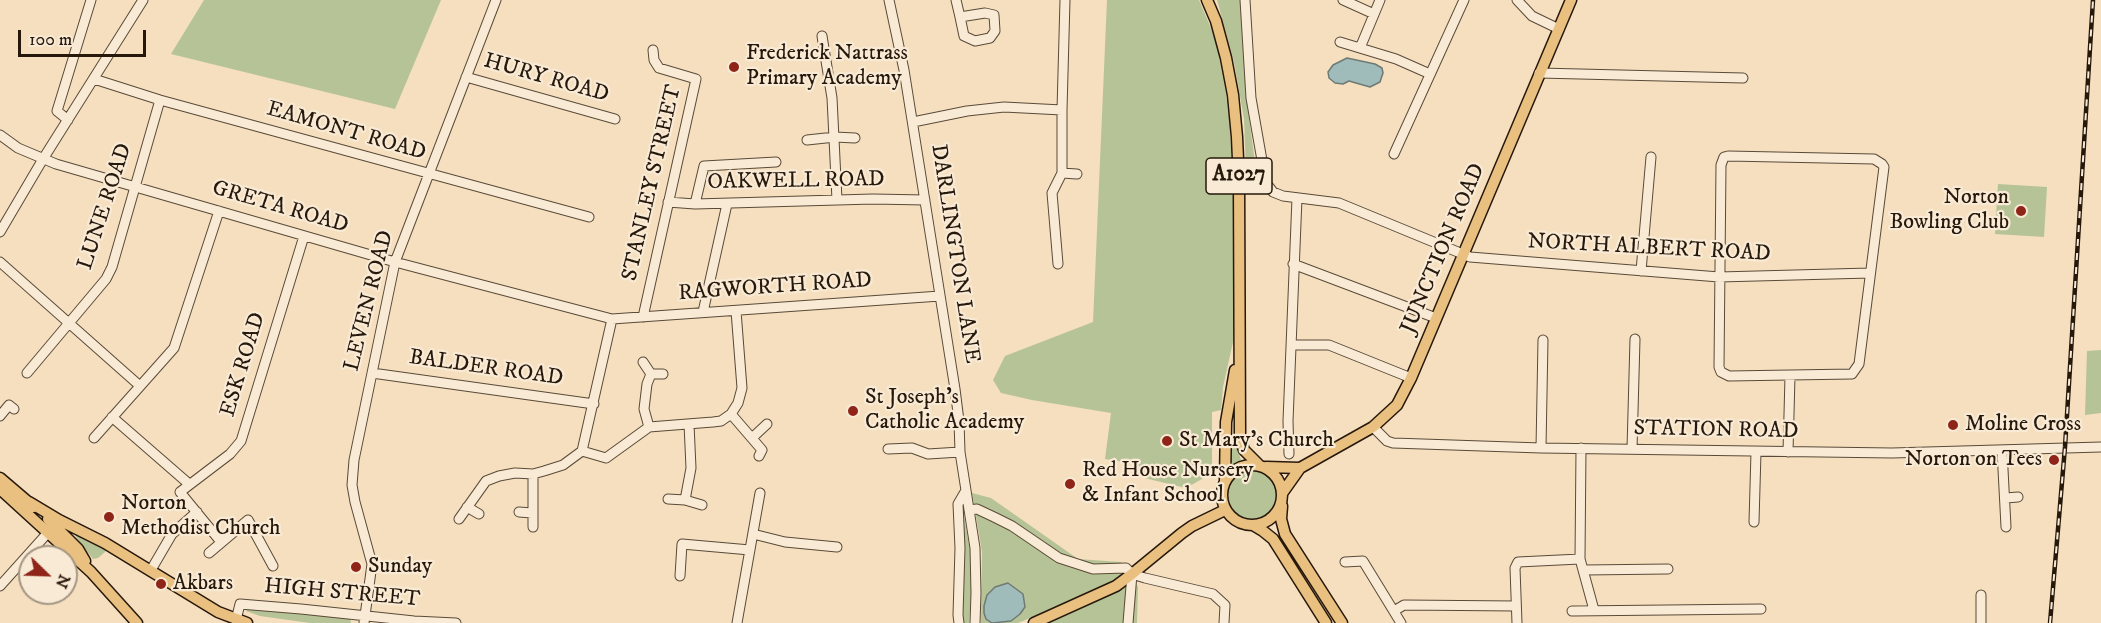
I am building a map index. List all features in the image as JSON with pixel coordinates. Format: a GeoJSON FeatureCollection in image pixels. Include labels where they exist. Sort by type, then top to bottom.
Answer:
{"type":"FeatureCollection","features":[{"type":"Feature","properties":{"kind":"main road","name":"A1027"},"geometry":{"type":"LineString","coordinates":[[1207,0],[1216,21],[1226,58],[1233,95],[1237,138],[1240,438],[1244,450],[1275,475],[1282,497],[1281,519],[1285,534],[1342,623]]}},
{"type":"Feature","properties":{"kind":"main road","name":"JUNCTION ROAD"},"geometry":{"type":"LineString","coordinates":[[1282,497],[1300,468],[1374,427],[1397,405],[1411,378],[1571,0]]}},
{"type":"Feature","properties":{"kind":"main road","name":"A1027"},"geometry":{"type":"LineString","coordinates":[[1225,510],[1221,500],[1225,481],[1226,422],[1228,399],[1238,355]]}},
{"type":"Feature","properties":{"kind":"main road"},"geometry":{"type":"LineString","coordinates":[[1225,481],[1239,468],[1248,464],[1300,468]]}},
{"type":"Feature","properties":{"kind":"main road"},"geometry":{"type":"LineString","coordinates":[[0,478],[78,549],[92,572],[137,623]]}},
{"type":"Feature","properties":{"kind":"main road"},"geometry":{"type":"LineString","coordinates":[[0,489],[54,526]]}},
{"type":"Feature","properties":{"kind":"main road"},"geometry":{"type":"LineString","coordinates":[[1253,525],[1270,519],[1282,497]]}},
{"type":"Feature","properties":{"kind":"main road"},"geometry":{"type":"LineString","coordinates":[[1035,623],[1116,586],[1187,530],[1225,510],[1238,521],[1253,525],[1273,539],[1326,623]]}},
{"type":"Feature","properties":{"kind":"main road","name":"HIGH STREET"},"geometry":{"type":"LineString","coordinates":[[54,526],[105,543],[189,592],[218,612],[241,621]]}},
{"type":"Feature","properties":{"kind":"street"},"geometry":{"type":"LineString","coordinates":[[68,120],[57,111],[91,0]]}},
{"type":"Feature","properties":{"kind":"street"},"geometry":{"type":"LineString","coordinates":[[0,232],[143,0]]}},
{"type":"Feature","properties":{"kind":"street","name":"LEVEN ROAD"},"geometry":{"type":"LineString","coordinates":[[365,619],[372,564],[357,517],[352,485],[354,460],[395,262],[496,0]]}},
{"type":"Feature","properties":{"kind":"street","name":"DARLINGTON LANE"},"geometry":{"type":"LineString","coordinates":[[889,0],[913,122],[956,389],[960,421],[960,452],[976,569],[975,623]]}},
{"type":"Feature","properties":{"kind":"street"},"geometry":{"type":"LineString","coordinates":[[956,0],[960,17]]}},
{"type":"Feature","properties":{"kind":"street"},"geometry":{"type":"LineString","coordinates":[[1058,264],[1052,194],[1062,173],[1065,0]]}},
{"type":"Feature","properties":{"kind":"street","name":"NORTH ALBERT ROAD"},"geometry":{"type":"LineString","coordinates":[[1245,0],[1251,98],[1266,183],[1273,192],[1283,196],[1339,203],[1470,257],[1719,277],[1870,273]]}},
{"type":"Feature","properties":{"kind":"street"},"geometry":{"type":"LineString","coordinates":[[1343,0],[1374,14]]}},
{"type":"Feature","properties":{"kind":"street"},"geometry":{"type":"LineString","coordinates":[[1360,48],[1380,0]]}},
{"type":"Feature","properties":{"kind":"street"},"geometry":{"type":"LineString","coordinates":[[1394,154],[1464,0]]}},
{"type":"Feature","properties":{"kind":"street"},"geometry":{"type":"LineString","coordinates":[[1517,0],[1532,16],[1558,29]]}},
{"type":"Feature","properties":{"kind":"street"},"geometry":{"type":"LineString","coordinates":[[822,36],[832,98],[837,200]]}},
{"type":"Feature","properties":{"kind":"street"},"geometry":{"type":"LineString","coordinates":[[1340,42],[1403,62],[1430,75]]}},
{"type":"Feature","properties":{"kind":"street","name":"STANLEY STREET"},"geometry":{"type":"LineString","coordinates":[[643,317],[696,79],[659,68],[654,60],[653,49]]}},
{"type":"Feature","properties":{"kind":"street"},"geometry":{"type":"LineString","coordinates":[[1539,73],[1743,78]]}},
{"type":"Feature","properties":{"kind":"street","name":"HURY ROAD"},"geometry":{"type":"LineString","coordinates":[[466,77],[615,118]]}},
{"type":"Feature","properties":{"kind":"street","name":"EAMONT ROAD"},"geometry":{"type":"LineString","coordinates":[[94,79],[160,100],[428,175],[589,217]]}},
{"type":"Feature","properties":{"kind":"street","name":"LUNE ROAD"},"geometry":{"type":"LineString","coordinates":[[27,373],[70,324],[106,279],[112,267],[160,100]]}},
{"type":"Feature","properties":{"kind":"street"},"geometry":{"type":"LineString","coordinates":[[913,122],[966,111],[1004,107],[1062,110]]}},
{"type":"Feature","properties":{"kind":"street","name":"GRETA ROAD"},"geometry":{"type":"LineString","coordinates":[[0,135],[18,148],[43,159],[395,262],[612,319]]}},
{"type":"Feature","properties":{"kind":"street"},"geometry":{"type":"LineString","coordinates":[[807,140],[835,137],[855,138]]}},
{"type":"Feature","properties":{"kind":"street"},"geometry":{"type":"LineString","coordinates":[[695,204],[705,155]]}},
{"type":"Feature","properties":{"kind":"street"},"geometry":{"type":"LineString","coordinates":[[1641,271],[1650,157]]}},
{"type":"Feature","properties":{"kind":"street"},"geometry":{"type":"LineString","coordinates":[[1724,157],[1874,159],[1879,160],[1884,167],[1858,364],[1852,374],[1729,376],[1721,372],[1719,367],[1719,277],[1720,165],[1724,157]]}},
{"type":"Feature","properties":{"kind":"street"},"geometry":{"type":"LineString","coordinates":[[704,166],[777,162]]}},
{"type":"Feature","properties":{"kind":"street"},"geometry":{"type":"LineString","coordinates":[[1062,173],[1077,174]]}},
{"type":"Feature","properties":{"kind":"street"},"geometry":{"type":"LineString","coordinates":[[1289,454],[1288,421],[1297,198]]}},
{"type":"Feature","properties":{"kind":"street","name":"OAKWELL ROAD"},"geometry":{"type":"LineString","coordinates":[[668,202],[728,204],[925,200]]}},
{"type":"Feature","properties":{"kind":"street"},"geometry":{"type":"LineString","coordinates":[[703,312],[728,204]]}},
{"type":"Feature","properties":{"kind":"street"},"geometry":{"type":"LineString","coordinates":[[94,438],[174,348],[219,211]]}},
{"type":"Feature","properties":{"kind":"street","name":"ESK ROAD"},"geometry":{"type":"LineString","coordinates":[[197,512],[180,492],[230,454],[242,441],[304,236]]}},
{"type":"Feature","properties":{"kind":"street"},"geometry":{"type":"LineString","coordinates":[[0,262],[140,386]]}},
{"type":"Feature","properties":{"kind":"street"},"geometry":{"type":"LineString","coordinates":[[1293,264],[1436,318]]}},
{"type":"Feature","properties":{"kind":"street","name":"RAGWORTH ROAD"},"geometry":{"type":"LineString","coordinates":[[612,319],[940,296]]}},
{"type":"Feature","properties":{"kind":"street"},"geometry":{"type":"LineString","coordinates":[[582,451],[606,458],[649,427],[721,421],[731,414],[738,403],[742,388],[736,311]]}},
{"type":"Feature","properties":{"kind":"street"},"geometry":{"type":"LineString","coordinates":[[459,519],[486,481],[515,473],[533,474],[563,465],[582,451],[612,319]]}},
{"type":"Feature","properties":{"kind":"street"},"geometry":{"type":"LineString","coordinates":[[1632,449],[1635,339]]}},
{"type":"Feature","properties":{"kind":"street"},"geometry":{"type":"LineString","coordinates":[[1541,448],[1544,340]]}},
{"type":"Feature","properties":{"kind":"street"},"geometry":{"type":"LineString","coordinates":[[1291,345],[1329,345],[1411,378]]}},
{"type":"Feature","properties":{"kind":"street"},"geometry":{"type":"LineString","coordinates":[[644,362],[651,374]]}},
{"type":"Feature","properties":{"kind":"street","name":"BALDER ROAD"},"geometry":{"type":"LineString","coordinates":[[372,373],[594,404]]}},
{"type":"Feature","properties":{"kind":"street"},"geometry":{"type":"LineString","coordinates":[[651,374],[663,374]]}},
{"type":"Feature","properties":{"kind":"street"},"geometry":{"type":"LineString","coordinates":[[649,427],[644,409],[646,384],[651,374]]}},
{"type":"Feature","properties":{"kind":"street"},"geometry":{"type":"LineString","coordinates":[[1788,452],[1790,376]]}},
{"type":"Feature","properties":{"kind":"street"},"geometry":{"type":"LineString","coordinates":[[0,416],[9,405],[14,409]]}},
{"type":"Feature","properties":{"kind":"street"},"geometry":{"type":"LineString","coordinates":[[731,414],[762,450],[759,456]]}},
{"type":"Feature","properties":{"kind":"street"},"geometry":{"type":"LineString","coordinates":[[112,417],[189,484]]}},
{"type":"Feature","properties":{"kind":"street"},"geometry":{"type":"LineString","coordinates":[[685,500],[691,468],[689,424]]}},
{"type":"Feature","properties":{"kind":"street"},"geometry":{"type":"LineString","coordinates":[[753,437],[767,424]]}},
{"type":"Feature","properties":{"kind":"street","name":"STATION ROAD"},"geometry":{"type":"LineString","coordinates":[[1374,427],[1387,441],[1393,443],[1541,448],[1901,453],[2101,447]]}},
{"type":"Feature","properties":{"kind":"street"},"geometry":{"type":"LineString","coordinates":[[888,448],[912,448],[928,454],[960,452]]}},
{"type":"Feature","properties":{"kind":"street"},"geometry":{"type":"LineString","coordinates":[[1581,448],[1580,559],[1594,610]]}},
{"type":"Feature","properties":{"kind":"street"},"geometry":{"type":"LineString","coordinates":[[2002,450],[2006,526]]}},
{"type":"Feature","properties":{"kind":"street"},"geometry":{"type":"LineString","coordinates":[[1755,522],[1756,452]]}},
{"type":"Feature","properties":{"kind":"street"},"geometry":{"type":"LineString","coordinates":[[533,474],[533,527]]}},
{"type":"Feature","properties":{"kind":"street"},"geometry":{"type":"LineString","coordinates":[[959,623],[958,504],[965,492]]}},
{"type":"Feature","properties":{"kind":"street"},"geometry":{"type":"LineString","coordinates":[[737,623],[760,493]]}},
{"type":"Feature","properties":{"kind":"street"},"geometry":{"type":"LineString","coordinates":[[2006,498],[2018,497]]}},
{"type":"Feature","properties":{"kind":"street"},"geometry":{"type":"LineString","coordinates":[[669,499],[685,500],[702,506]]}},
{"type":"Feature","properties":{"kind":"street"},"geometry":{"type":"LineString","coordinates":[[467,507],[479,514]]}},
{"type":"Feature","properties":{"kind":"street"},"geometry":{"type":"LineString","coordinates":[[969,510],[977,509],[1003,522],[1059,558],[1093,569],[1126,568],[1132,574],[1213,594],[1225,605],[1224,623]]}},
{"type":"Feature","properties":{"kind":"street"},"geometry":{"type":"LineString","coordinates":[[151,570],[172,534],[197,512],[221,542]]}},
{"type":"Feature","properties":{"kind":"street"},"geometry":{"type":"LineString","coordinates":[[519,512],[532,513]]}},
{"type":"Feature","properties":{"kind":"street"},"geometry":{"type":"LineString","coordinates":[[209,553],[248,520],[273,566]]}},
{"type":"Feature","properties":{"kind":"street"},"geometry":{"type":"LineString","coordinates":[[0,586],[54,526]]}},
{"type":"Feature","properties":{"kind":"street"},"geometry":{"type":"LineString","coordinates":[[753,534],[784,542],[837,547]]}},
{"type":"Feature","properties":{"kind":"street"},"geometry":{"type":"LineString","coordinates":[[680,576],[682,544],[750,550]]}},
{"type":"Feature","properties":{"kind":"street"},"geometry":{"type":"LineString","coordinates":[[1517,623],[1515,568],[1518,562],[1580,559]]}},
{"type":"Feature","properties":{"kind":"street"},"geometry":{"type":"LineString","coordinates":[[1345,562],[1363,561],[1401,623]]}},
{"type":"Feature","properties":{"kind":"street"},"geometry":{"type":"LineString","coordinates":[[1584,570],[1668,569]]}},
{"type":"Feature","properties":{"kind":"street"},"geometry":{"type":"LineString","coordinates":[[1128,623],[1132,574]]}},
{"type":"Feature","properties":{"kind":"street"},"geometry":{"type":"LineString","coordinates":[[1981,595],[1981,623]]}},
{"type":"Feature","properties":{"kind":"street","name":"HIGH STREET"},"geometry":{"type":"LineString","coordinates":[[241,621],[240,604],[365,619],[456,623]]}},
{"type":"Feature","properties":{"kind":"street"},"geometry":{"type":"LineString","coordinates":[[1394,610],[1404,605],[1516,606]]}},
{"type":"Feature","properties":{"kind":"street"},"geometry":{"type":"LineString","coordinates":[[1572,611],[1761,609]]}},
{"type":"Feature","properties":{"kind":"green space"},"geometry":{"type":"Polygon","coordinates":[[[204,0],[441,0],[395,109],[171,54],[204,0]]]}},
{"type":"Feature","properties":{"kind":"green space"},"geometry":{"type":"Polygon","coordinates":[[[1107,0],[1199,0],[1216,40],[1226,94],[1234,210],[1233,342],[1223,387],[1221,410],[1212,412],[1212,464],[1209,473],[1186,488],[1136,476],[1137,464],[1105,459],[1111,413],[1001,393],[993,380],[1005,356],[1093,322],[1107,0]]]}},
{"type":"Feature","properties":{"kind":"green space"},"geometry":{"type":"Polygon","coordinates":[[[1217,0],[1240,0],[1246,95],[1256,170],[1246,171],[1244,119],[1234,62],[1217,0]]]}},
{"type":"Feature","properties":{"kind":"green space","name":"Norton Bowling Club"},"geometry":{"type":"Polygon","coordinates":[[[1998,184],[2047,187],[2044,237],[1995,234],[1998,184]]]}},
{"type":"Feature","properties":{"kind":"green space"},"geometry":{"type":"Polygon","coordinates":[[[2101,350],[2101,413],[2085,415],[2087,351],[2101,350]]]}},
{"type":"Feature","properties":{"kind":"green space"},"geometry":{"type":"Polygon","coordinates":[[[1230,441],[1235,441],[1241,460],[1231,465],[1230,441]]]}},
{"type":"Feature","properties":{"kind":"green space"},"geometry":{"type":"Polygon","coordinates":[[[1252,471],[1269,478],[1276,495],[1269,512],[1252,519],[1235,512],[1228,495],[1235,478],[1252,471]]]}},
{"type":"Feature","properties":{"kind":"green space"},"geometry":{"type":"Polygon","coordinates":[[[972,493],[991,498],[1078,559],[1121,562],[1138,587],[1137,623],[1050,623],[1047,611],[1018,623],[981,623],[982,552],[972,493]]]}},
{"type":"Feature","properties":{"kind":"green space"},"geometry":{"type":"Polygon","coordinates":[[[962,505],[970,550],[972,583],[969,623],[962,623],[962,505]]]}},
{"type":"Feature","properties":{"kind":"green space"},"geometry":{"type":"Polygon","coordinates":[[[76,534],[105,549],[105,552],[93,559],[76,534]]]}},
{"type":"Feature","properties":{"kind":"green space"},"geometry":{"type":"Polygon","coordinates":[[[247,608],[350,617],[351,623],[310,623],[260,616],[246,611],[247,608]]]}},
{"type":"Feature","properties":{"kind":"water"},"geometry":{"type":"Polygon","coordinates":[[[1347,58],[1375,64],[1382,68],[1380,82],[1370,87],[1349,81],[1343,84],[1335,83],[1329,78],[1328,72],[1333,65],[1347,58]]]}},
{"type":"Feature","properties":{"kind":"water"},"geometry":{"type":"Polygon","coordinates":[[[1008,583],[1023,594],[1025,607],[1011,621],[992,623],[986,619],[984,613],[987,595],[995,587],[1008,583]]]}},
{"type":"Feature","properties":{"kind":"railway"},"geometry":{"type":"LineString","coordinates":[[2050,623],[2065,447],[2093,0]]}},
{"type":"Feature","properties":{"kind":"place","name":"Frederick Nattrass Primary Academy"},"geometry":{"type":"Point","coordinates":[734,67]}},
{"type":"Feature","properties":{"kind":"place","name":"Norton Bowling Club"},"geometry":{"type":"Point","coordinates":[2021,211]}},
{"type":"Feature","properties":{"kind":"place","name":"St Joseph's Catholic Academy"},"geometry":{"type":"Point","coordinates":[853,411]}},
{"type":"Feature","properties":{"kind":"place","name":"Moline Cross"},"geometry":{"type":"Point","coordinates":[1953,425]}},
{"type":"Feature","properties":{"kind":"place","name":"St Mary’s Church"},"geometry":{"type":"Point","coordinates":[1167,441]}},
{"type":"Feature","properties":{"kind":"place","name":"Norton on Tees"},"geometry":{"type":"Point","coordinates":[2054,460]}},
{"type":"Feature","properties":{"kind":"place","name":"Red House Nursery & Infant School"},"geometry":{"type":"Point","coordinates":[1070,484]}},
{"type":"Feature","properties":{"kind":"place","name":"Norton Methodist Church"},"geometry":{"type":"Point","coordinates":[109,517]}},
{"type":"Feature","properties":{"kind":"place","name":"Sunday"},"geometry":{"type":"Point","coordinates":[356,567]}},
{"type":"Feature","properties":{"kind":"place","name":"Akbars"},"geometry":{"type":"Point","coordinates":[161,584]}}]}
